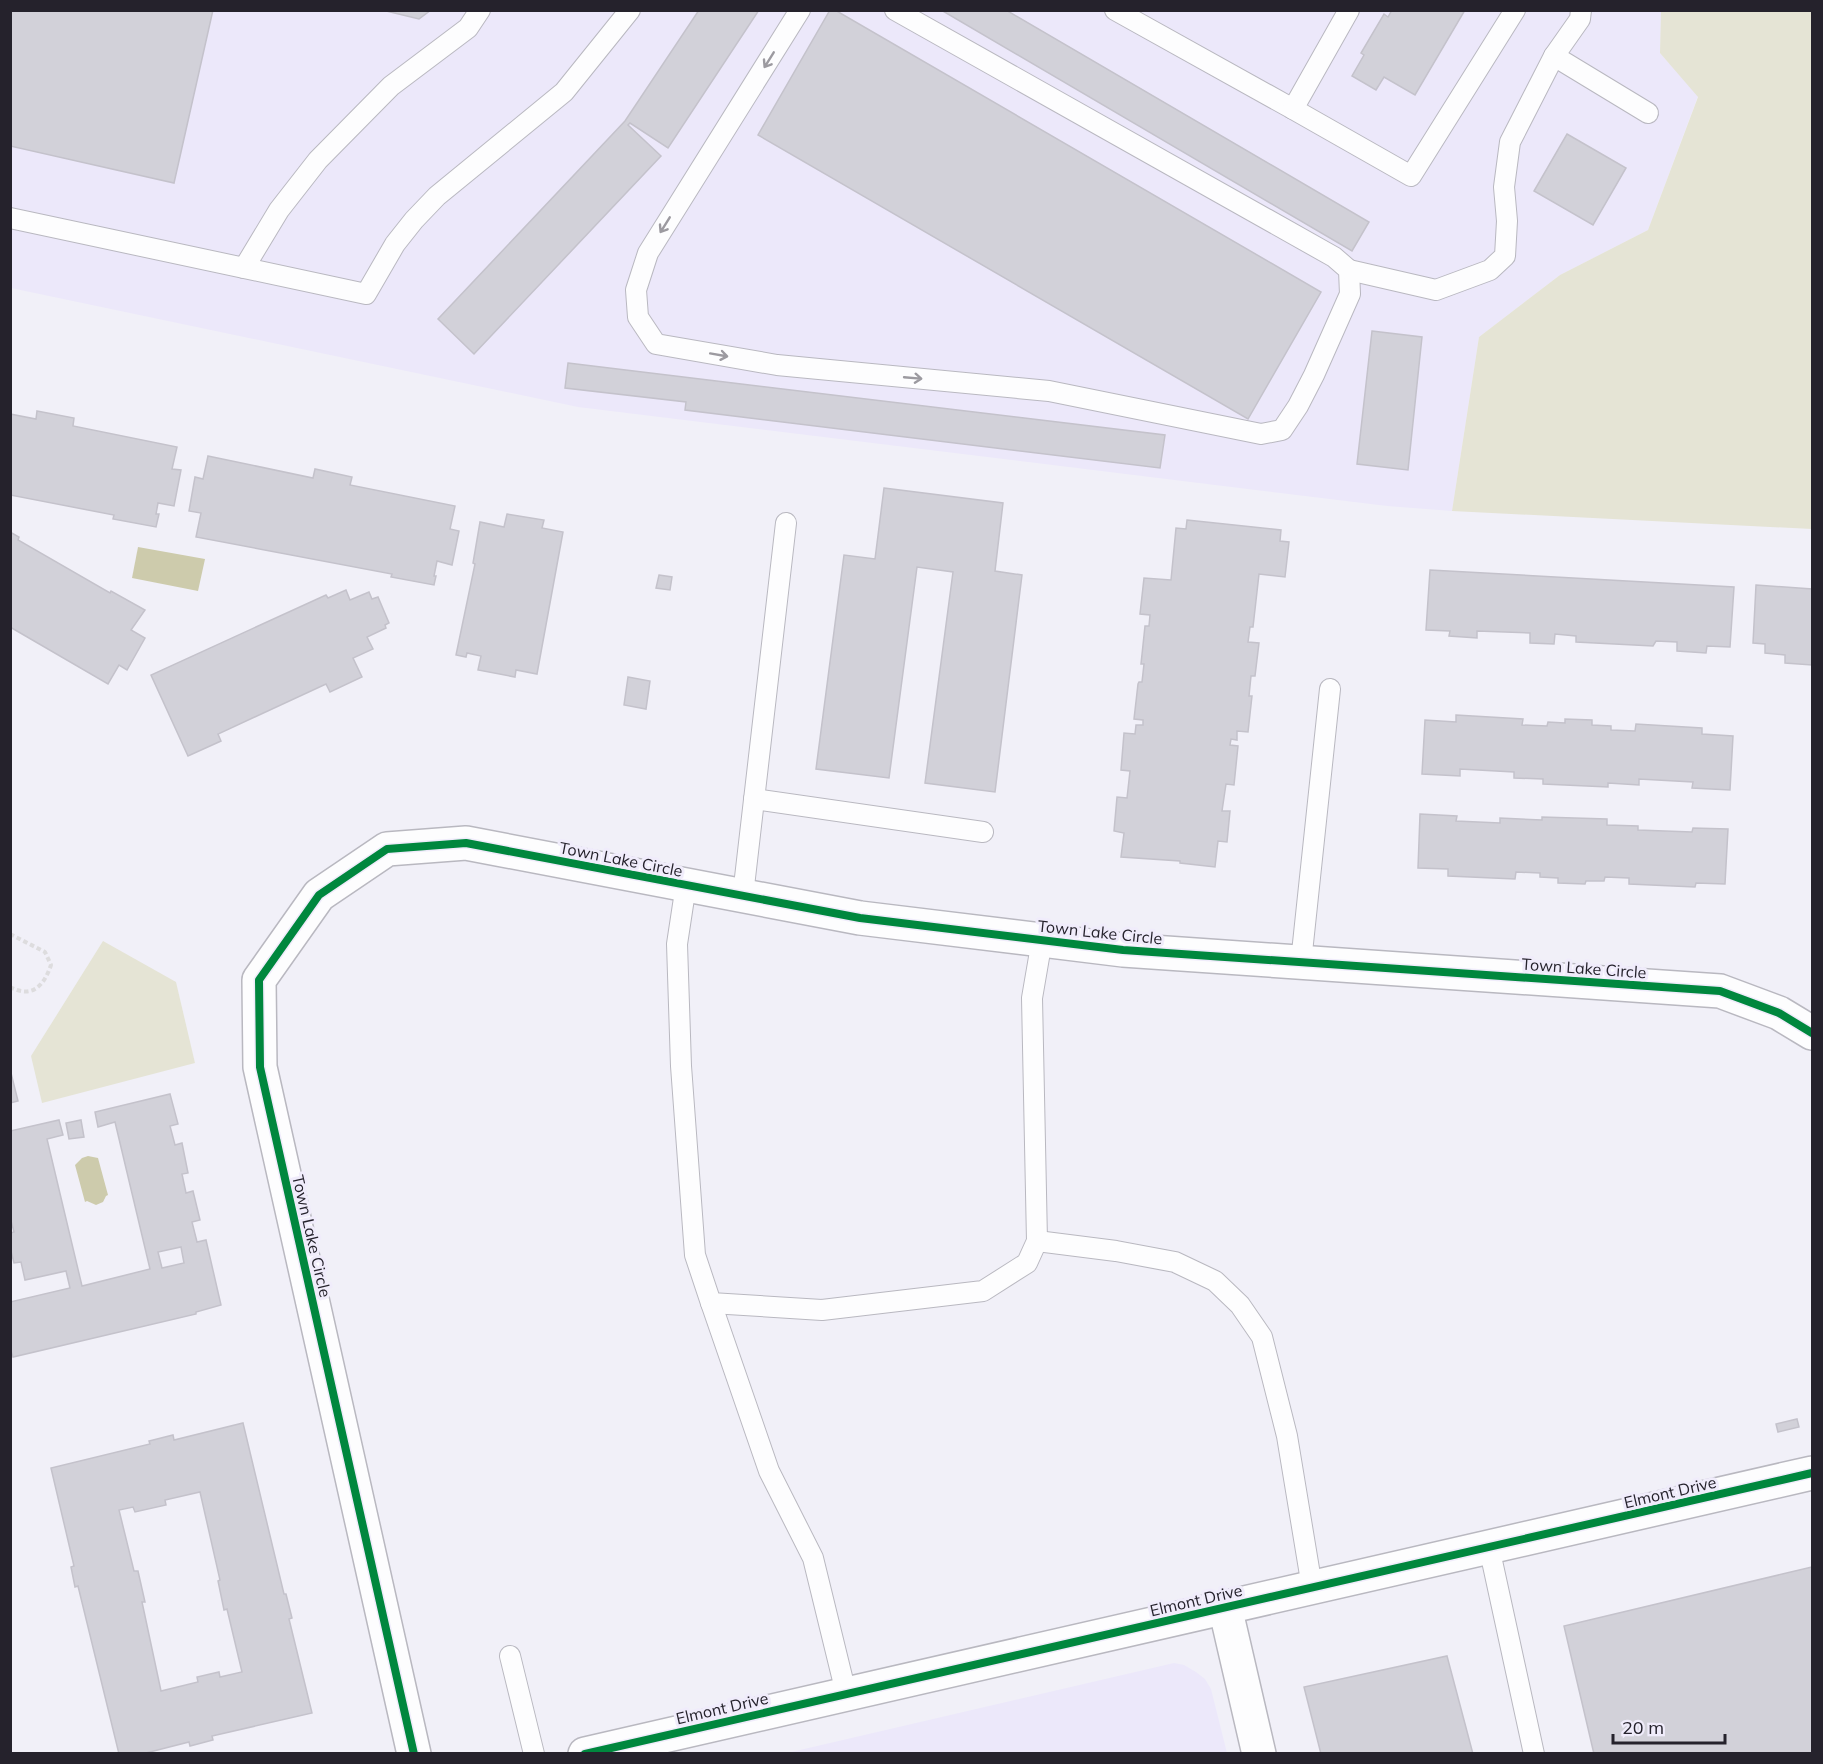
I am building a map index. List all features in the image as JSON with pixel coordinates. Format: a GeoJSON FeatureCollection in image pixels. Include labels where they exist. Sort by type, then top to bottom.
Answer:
{"type":"FeatureCollection","features":[{"type":"Feature","properties":{"kind":"street","name":"Town Lake Circle"},"geometry":{"type":"LineString","coordinates":[[414,1754],[260,1067],[259,980],[319,895],[387,849],[466,843],[860,918],[1123,950],[1720,991],[1779,1013],[1812,1033]]}},
{"type":"Feature","properties":{"kind":"street","name":"Elmont Drive"},"geometry":{"type":"LineString","coordinates":[[585,1754],[1812,1473]]}},
{"type":"Feature","properties":{"kind":"street"},"geometry":{"type":"LineString","coordinates":[[1225,1607],[1258,1754]]}},
{"type":"Feature","properties":{"kind":"lane"},"geometry":{"type":"LineString","coordinates":[[244,268],[279,210],[318,160],[391,86],[468,28],[480,10]]}},
{"type":"Feature","properties":{"kind":"lane"},"geometry":{"type":"LineString","coordinates":[[10,218],[366,294],[395,244],[414,220],[437,196],[564,92],[630,10]]}},
{"type":"Feature","properties":{"kind":"lane"},"geometry":{"type":"LineString","coordinates":[[800,10],[648,253],[636,290],[638,318],[656,344],[777,365],[1049,391],[1261,434],[1282,430],[1298,406],[1350,294],[1348,270]]}},
{"type":"Feature","properties":{"kind":"lane"},"geometry":{"type":"LineString","coordinates":[[895,10],[1334,257],[1348,270],[1436,290],[1490,270],[1505,256],[1507,221],[1504,187],[1510,142],[1554,56],[1580,19],[1581,10]]}},
{"type":"Feature","properties":{"kind":"lane"},"geometry":{"type":"LineString","coordinates":[[1115,10],[1411,176],[1515,10]]}},
{"type":"Feature","properties":{"kind":"lane"},"geometry":{"type":"LineString","coordinates":[[1293,109],[1349,10]]}},
{"type":"Feature","properties":{"kind":"lane"},"geometry":{"type":"LineString","coordinates":[[1554,56],[1648,112]]}},
{"type":"Feature","properties":{"kind":"lane"},"geometry":{"type":"LineString","coordinates":[[743,895],[786,523]]}},
{"type":"Feature","properties":{"kind":"lane"},"geometry":{"type":"LineString","coordinates":[[1301,962],[1330,689]]}},
{"type":"Feature","properties":{"kind":"lane"},"geometry":{"type":"LineString","coordinates":[[754,799],[983,832]]}},
{"type":"Feature","properties":{"kind":"lane"},"geometry":{"type":"LineString","coordinates":[[686,885],[677,944],[681,1066],[695,1255],[769,1471],[813,1558],[846,1694]]}},
{"type":"Feature","properties":{"kind":"lane"},"geometry":{"type":"LineString","coordinates":[[711,1303],[822,1310],[983,1291],[1028,1263],[1037,1241],[1032,998],[1042,940]]}},
{"type":"Feature","properties":{"kind":"lane"},"geometry":{"type":"LineString","coordinates":[[1037,1241],[1116,1251],[1175,1262],[1215,1281],[1240,1305],[1262,1337],[1265,1348],[1287,1436],[1312,1587]]}},
{"type":"Feature","properties":{"kind":"lane"},"geometry":{"type":"LineString","coordinates":[[1489,1547],[1534,1754]]}},
{"type":"Feature","properties":{"kind":"lane"},"geometry":{"type":"LineString","coordinates":[[510,1656],[534,1754]]}},
{"type":"Feature","properties":{"kind":"path"},"geometry":{"type":"LineString","coordinates":[[10,934],[45,952],[51,965],[45,983],[31,991],[10,987]]}},
{"type":"Feature","properties":{"kind":"shaded area"},"geometry":{"type":"Polygon","coordinates":[[[11,11],[1661,11],[1660,53],[1698,96],[1648,230],[1560,275],[1479,337],[1452,511],[1387,506],[578,407],[11,288],[11,11]]]}},
{"type":"Feature","properties":{"kind":"shaded area"},"geometry":{"type":"Polygon","coordinates":[[[1661,11],[1812,11],[1812,529],[1452,511],[1479,337],[1560,275],[1648,230],[1698,97],[1660,53],[1661,11]]]}},
{"type":"Feature","properties":{"kind":"shaded area"},"geometry":{"type":"Polygon","coordinates":[[[138,547],[205,559],[198,591],[132,578],[138,547]]]}},
{"type":"Feature","properties":{"kind":"shaded area"},"geometry":{"type":"Polygon","coordinates":[[[103,941],[176,982],[195,1063],[42,1103],[31,1056],[103,941]]]}},
{"type":"Feature","properties":{"kind":"shaded area"},"geometry":{"type":"Polygon","coordinates":[[[88,1156],[98,1158],[108,1195],[103,1202],[96,1205],[85,1202],[75,1165],[88,1156]]]}},
{"type":"Feature","properties":{"kind":"shaded area"},"geometry":{"type":"Polygon","coordinates":[[[1174,1663],[1184,1665],[1196,1672],[1205,1679],[1211,1689],[1227,1753],[787,1753],[1174,1663]]]}},
{"type":"Feature","properties":{"kind":"building"},"geometry":{"type":"Polygon","coordinates":[[[10,10],[213,10],[174,183],[10,146],[10,10]]]}},
{"type":"Feature","properties":{"kind":"building"},"geometry":{"type":"Polygon","coordinates":[[[382,10],[431,10],[419,19],[382,10]]]}},
{"type":"Feature","properties":{"kind":"building"},"geometry":{"type":"Polygon","coordinates":[[[699,10],[759,10],[668,148],[630,123],[628,125],[661,156],[474,354],[438,319],[625,121],[699,10]]]}},
{"type":"Feature","properties":{"kind":"building"},"geometry":{"type":"Polygon","coordinates":[[[830,10],[835,10],[1321,292],[1248,419],[758,135],[830,10]]]}},
{"type":"Feature","properties":{"kind":"building"},"geometry":{"type":"Polygon","coordinates":[[[941,10],[1006,10],[1369,222],[1352,251],[941,10]]]}},
{"type":"Feature","properties":{"kind":"building"},"geometry":{"type":"Polygon","coordinates":[[[1392,10],[1465,10],[1415,95],[1384,77],[1376,90],[1352,76],[1364,55],[1361,53],[1384,14],[1388,17],[1392,10]]]}},
{"type":"Feature","properties":{"kind":"building"},"geometry":{"type":"Polygon","coordinates":[[[1567,134],[1626,168],[1593,225],[1534,191],[1567,134]]]}},
{"type":"Feature","properties":{"kind":"building"},"geometry":{"type":"Polygon","coordinates":[[[1372,331],[1422,337],[1408,470],[1357,464],[1372,331]]]}},
{"type":"Feature","properties":{"kind":"building"},"geometry":{"type":"Polygon","coordinates":[[[568,363],[1165,435],[1160,468],[685,410],[686,402],[565,388],[568,363]]]}},
{"type":"Feature","properties":{"kind":"building"},"geometry":{"type":"Polygon","coordinates":[[[37,411],[74,418],[73,426],[177,447],[172,469],[181,470],[174,506],[158,503],[156,514],[159,514],[156,527],[113,519],[114,515],[10,495],[10,414],[36,419],[37,411]]]}},
{"type":"Feature","properties":{"kind":"building"},"geometry":{"type":"Polygon","coordinates":[[[208,456],[313,478],[315,469],[352,477],[350,485],[455,506],[450,529],[459,531],[452,565],[437,561],[434,585],[391,577],[392,574],[196,537],[201,513],[189,511],[195,477],[203,479],[208,456]]]}},
{"type":"Feature","properties":{"kind":"building"},"geometry":{"type":"Polygon","coordinates":[[[884,488],[1003,503],[995,571],[1022,575],[995,792],[925,783],[953,572],[917,567],[889,778],[816,769],[844,555],[875,559],[884,488]]]}},
{"type":"Feature","properties":{"kind":"building"},"geometry":{"type":"Polygon","coordinates":[[[507,514],[544,520],[542,528],[563,532],[537,674],[516,670],[515,677],[478,670],[481,656],[467,653],[466,657],[456,655],[475,564],[473,563],[480,522],[504,527],[507,514]]]}},
{"type":"Feature","properties":{"kind":"building"},"geometry":{"type":"Polygon","coordinates":[[[1187,520],[1281,530],[1280,541],[1289,542],[1285,577],[1259,574],[1253,627],[1250,627],[1248,642],[1259,643],[1255,676],[1251,676],[1249,696],[1252,696],[1248,732],[1237,731],[1237,740],[1231,739],[1230,745],[1238,746],[1234,785],[1226,784],[1222,811],[1230,811],[1227,842],[1218,841],[1215,867],[1180,863],[1180,861],[1121,857],[1124,833],[1114,831],[1117,797],[1127,798],[1130,771],[1121,770],[1124,733],[1135,734],[1136,725],[1143,725],[1143,720],[1134,719],[1138,684],[1142,682],[1144,664],[1141,664],[1145,626],[1149,626],[1150,615],[1140,614],[1144,578],[1171,580],[1176,528],[1186,529],[1187,520]]]}},
{"type":"Feature","properties":{"kind":"building"},"geometry":{"type":"Polygon","coordinates":[[[10,532],[19,537],[18,540],[110,593],[111,591],[145,610],[131,630],[145,638],[127,670],[119,665],[108,684],[10,627],[10,532]]]}},
{"type":"Feature","properties":{"kind":"building"},"geometry":{"type":"Polygon","coordinates":[[[1430,570],[1734,587],[1730,647],[1707,646],[1706,653],[1677,651],[1677,642],[1656,641],[1653,646],[1576,642],[1576,636],[1555,634],[1554,644],[1530,643],[1530,633],[1477,631],[1477,638],[1449,636],[1450,631],[1426,630],[1430,570]]]}},
{"type":"Feature","properties":{"kind":"building"},"geometry":{"type":"Polygon","coordinates":[[[659,575],[672,577],[670,590],[656,588],[659,575]]]}},
{"type":"Feature","properties":{"kind":"building"},"geometry":{"type":"Polygon","coordinates":[[[1756,585],[1812,589],[1812,665],[1785,663],[1785,655],[1765,653],[1765,644],[1753,643],[1756,585]]]}},
{"type":"Feature","properties":{"kind":"building"},"geometry":{"type":"Polygon","coordinates":[[[346,590],[350,600],[369,592],[372,599],[378,597],[389,623],[385,625],[386,628],[367,637],[373,649],[353,658],[362,677],[330,692],[326,684],[218,734],[221,741],[188,756],[151,675],[326,595],[328,598],[346,590]]]}},
{"type":"Feature","properties":{"kind":"building"},"geometry":{"type":"Polygon","coordinates":[[[628,677],[650,681],[646,709],[624,705],[628,677]]]}},
{"type":"Feature","properties":{"kind":"building"},"geometry":{"type":"Polygon","coordinates":[[[1456,715],[1523,719],[1522,725],[1547,726],[1548,722],[1565,723],[1565,719],[1592,720],[1592,725],[1611,726],[1611,730],[1635,731],[1636,724],[1702,728],[1702,734],[1733,736],[1730,790],[1692,788],[1693,782],[1639,779],[1639,785],[1608,783],[1608,787],[1543,784],[1543,779],[1514,778],[1514,772],[1460,769],[1460,776],[1422,774],[1425,720],[1456,722],[1456,715]]]}},
{"type":"Feature","properties":{"kind":"building"},"geometry":{"type":"Polygon","coordinates":[[[1420,814],[1457,816],[1456,821],[1500,823],[1500,818],[1607,819],[1607,825],[1638,826],[1638,830],[1692,832],[1693,828],[1728,829],[1725,884],[1696,883],[1695,887],[1629,884],[1629,878],[1605,877],[1604,881],[1586,881],[1585,884],[1558,883],[1558,878],[1540,877],[1540,873],[1516,872],[1515,879],[1448,876],[1448,869],[1418,868],[1420,814]]]}},
{"type":"Feature","properties":{"kind":"building"},"geometry":{"type":"Polygon","coordinates":[[[10,1069],[18,1101],[10,1103],[10,1069]]]}},
{"type":"Feature","properties":{"kind":"building"},"geometry":{"type":"Polygon","coordinates":[[[170,1094],[178,1124],[170,1126],[175,1145],[182,1143],[188,1173],[182,1174],[186,1193],[193,1191],[200,1220],[192,1222],[197,1242],[206,1240],[221,1305],[196,1312],[196,1314],[13,1357],[10,1348],[10,1302],[70,1288],[66,1271],[25,1280],[21,1262],[14,1263],[10,1247],[10,1233],[14,1232],[10,1217],[10,1131],[59,1120],[63,1135],[47,1139],[82,1286],[150,1269],[115,1122],[98,1127],[95,1112],[170,1094]],[[181,1247],[158,1252],[162,1268],[184,1263],[181,1247]]]}},
{"type":"Feature","properties":{"kind":"building"},"geometry":{"type":"Polygon","coordinates":[[[81,1120],[84,1137],[69,1139],[66,1123],[81,1120]]]}},
{"type":"Feature","properties":{"kind":"building"},"geometry":{"type":"Polygon","coordinates":[[[1797,1419],[1799,1427],[1778,1432],[1776,1424],[1797,1419]]]}},
{"type":"Feature","properties":{"kind":"building"},"geometry":{"type":"Polygon","coordinates":[[[243,1423],[284,1594],[286,1594],[292,1618],[289,1619],[312,1713],[212,1736],[213,1740],[190,1746],[189,1742],[142,1754],[119,1754],[78,1586],[75,1587],[71,1567],[74,1566],[51,1468],[150,1444],[149,1441],[173,1435],[174,1440],[243,1423]],[[200,1492],[165,1500],[166,1505],[135,1512],[133,1507],[119,1510],[134,1571],[138,1571],[145,1602],[142,1602],[161,1691],[198,1682],[197,1677],[219,1672],[220,1677],[242,1672],[227,1609],[224,1610],[218,1581],[220,1580],[200,1492]]]}},
{"type":"Feature","properties":{"kind":"building"},"geometry":{"type":"Polygon","coordinates":[[[1812,1567],[1812,1754],[1594,1754],[1564,1626],[1812,1567]]]}},
{"type":"Feature","properties":{"kind":"building"},"geometry":{"type":"Polygon","coordinates":[[[1447,1656],[1473,1754],[1321,1754],[1304,1687],[1447,1656]]]}},
{"type":"Feature","properties":{"kind":"cycle path"},"geometry":{"type":"LineString","coordinates":[[414,1754],[260,1067],[259,980],[319,895],[387,849],[466,843],[860,918],[1123,950],[1720,991],[1779,1013],[1812,1033]]}},
{"type":"Feature","properties":{"kind":"cycle path"},"geometry":{"type":"LineString","coordinates":[[585,1754],[1812,1473]]}}]}
